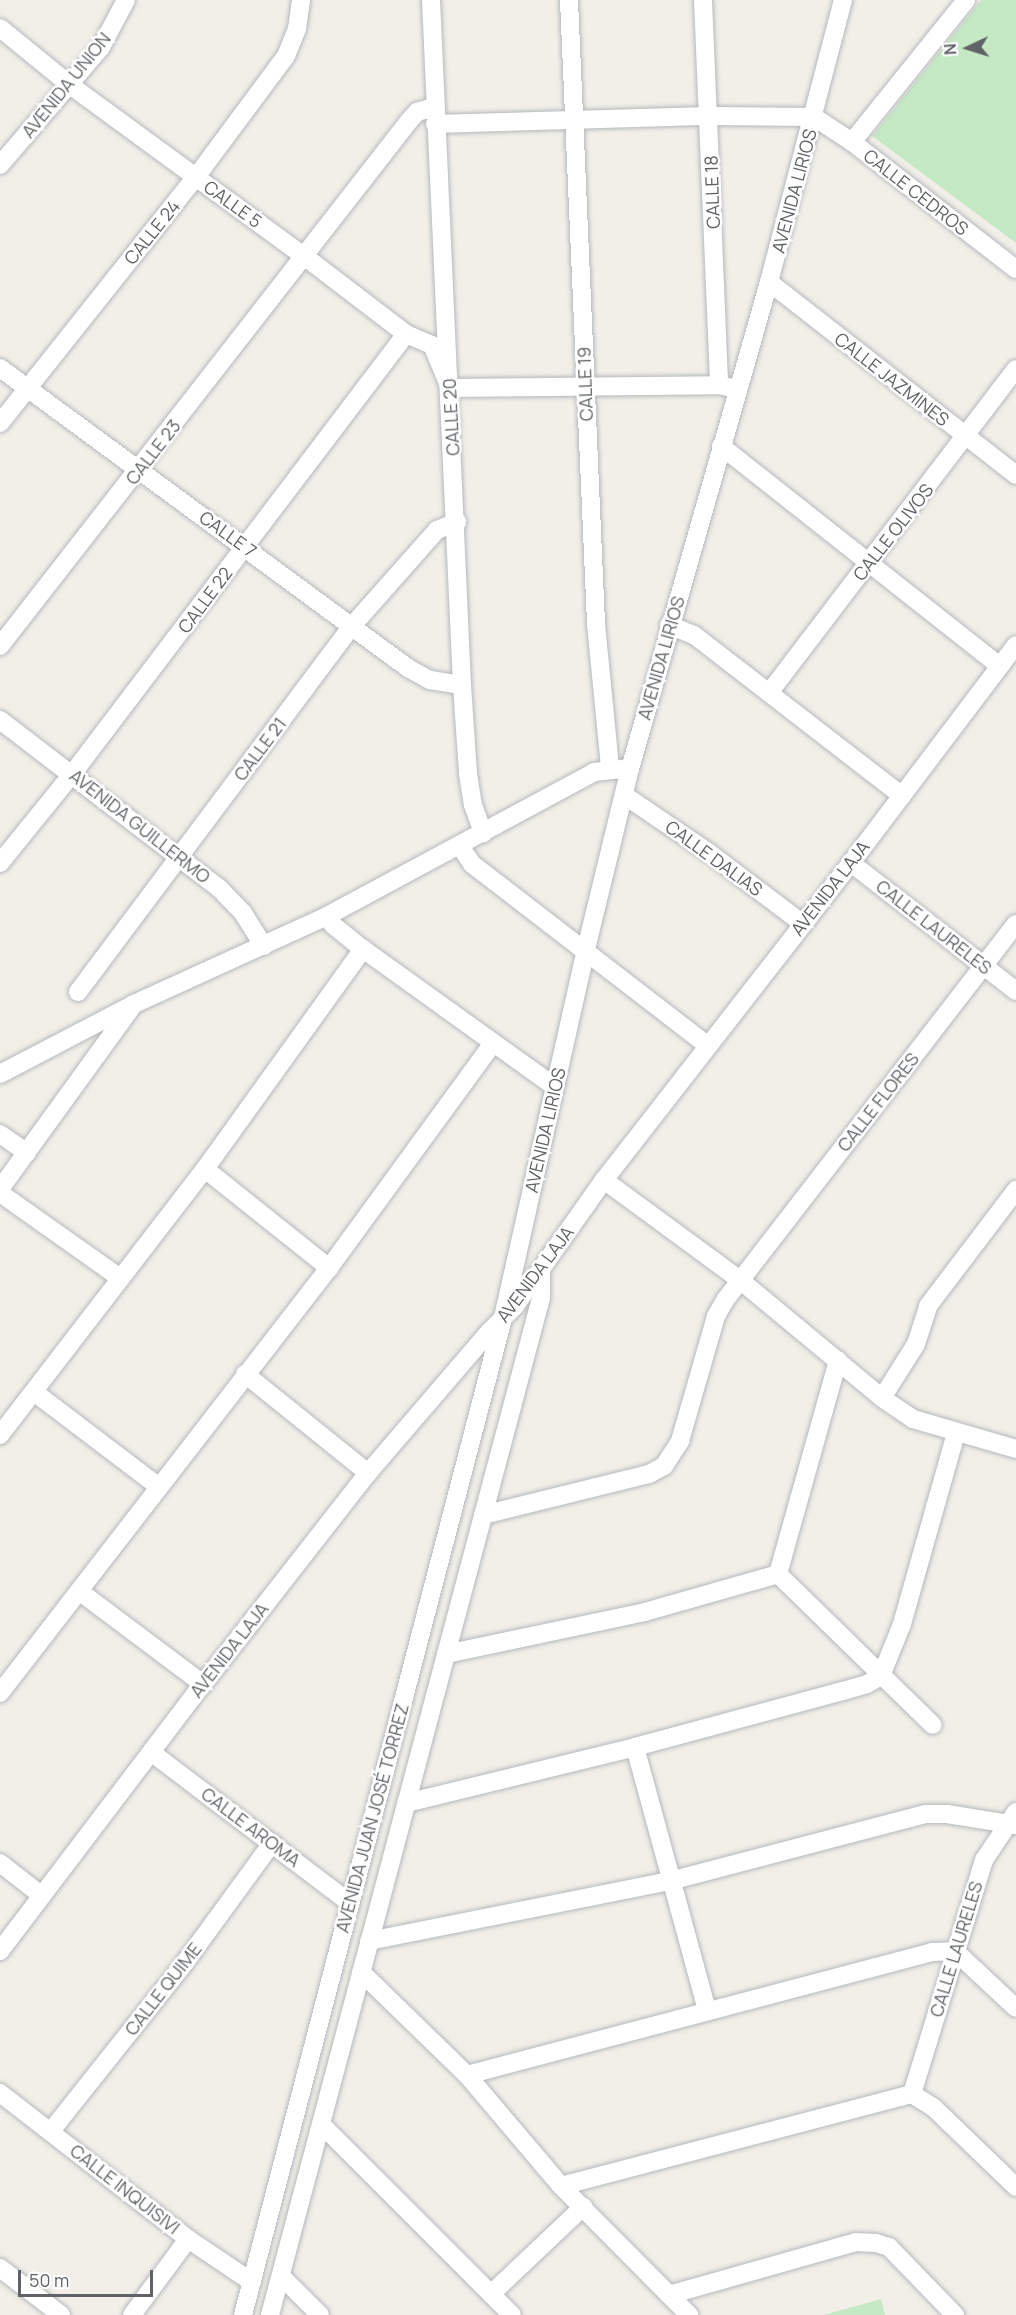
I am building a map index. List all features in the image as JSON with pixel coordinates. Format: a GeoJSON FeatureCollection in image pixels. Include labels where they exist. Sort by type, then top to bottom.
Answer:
{"type":"FeatureCollection","features":[{"type":"Feature","properties":{"kind":"street","name":"AVENIDA UNION"},"geometry":{"type":"LineString","coordinates":[[0,165],[101,47],[126,0]]}},
{"type":"Feature","properties":{"kind":"street","name":"CALLE 24"},"geometry":{"type":"LineString","coordinates":[[0,423],[196,177],[286,56],[297,29],[301,0]]}},
{"type":"Feature","properties":{"kind":"street","name":"CALLE 20"},"geometry":{"type":"LineString","coordinates":[[431,0],[457,522],[462,685],[468,774],[473,805],[483,833]]}},
{"type":"Feature","properties":{"kind":"street","name":"CALLE 19"},"geometry":{"type":"LineString","coordinates":[[569,0],[596,624],[610,768]]}},
{"type":"Feature","properties":{"kind":"street","name":"CALLE 18"},"geometry":{"type":"LineString","coordinates":[[703,0],[728,387]]}},
{"type":"Feature","properties":{"kind":"street","name":"AVENIDA LIRIOS"},"geometry":{"type":"LineString","coordinates":[[502,1322],[554,1086],[630,769],[721,446],[728,387],[769,282],[843,0]]}},
{"type":"Feature","properties":{"kind":"street"},"geometry":{"type":"LineString","coordinates":[[852,142],[966,0]]}},
{"type":"Feature","properties":{"kind":"street","name":"CALLE 5"},"geometry":{"type":"LineString","coordinates":[[0,28],[70,85],[304,256],[406,334],[432,345],[450,388]]}},
{"type":"Feature","properties":{"kind":"street","name":"CALLE 23"},"geometry":{"type":"LineString","coordinates":[[0,646],[417,112],[435,116]]}},
{"type":"Feature","properties":{"kind":"street"},"geometry":{"type":"LineString","coordinates":[[435,116],[575,120],[709,116],[814,117]]}},
{"type":"Feature","properties":{"kind":"street","name":"CALLE CEDROS"},"geometry":{"type":"LineString","coordinates":[[814,117],[852,142],[1016,269]]}},
{"type":"Feature","properties":{"kind":"street","name":"CALLE JAZMINES"},"geometry":{"type":"LineString","coordinates":[[769,282],[1016,475]]}},
{"type":"Feature","properties":{"kind":"street","name":"CALLE 22"},"geometry":{"type":"LineString","coordinates":[[0,863],[73,773],[406,334]]}},
{"type":"Feature","properties":{"kind":"street","name":"CALLE 7"},"geometry":{"type":"LineString","coordinates":[[0,368],[246,546],[408,668],[430,680],[462,685]]}},
{"type":"Feature","properties":{"kind":"street","name":"CALLE OLIVOS"},"geometry":{"type":"LineString","coordinates":[[769,693],[1016,369]]}},
{"type":"Feature","properties":{"kind":"street"},"geometry":{"type":"LineString","coordinates":[[450,388],[728,387]]}},
{"type":"Feature","properties":{"kind":"street"},"geometry":{"type":"LineString","coordinates":[[721,446],[1000,666]]}},
{"type":"Feature","properties":{"kind":"street","name":"CALLE 21"},"geometry":{"type":"LineString","coordinates":[[78,992],[352,626],[437,530],[457,522]]}},
{"type":"Feature","properties":{"kind":"street"},"geometry":{"type":"LineString","coordinates":[[669,625],[694,635],[902,796]]}},
{"type":"Feature","properties":{"kind":"street","name":"AVENIDA LAJA"},"geometry":{"type":"LineString","coordinates":[[0,1951],[203,1684],[368,1473],[489,1332],[502,1322],[604,1180],[902,796],[1016,645]]}},
{"type":"Feature","properties":{"kind":"street","name":"AVENIDA GUILLERMO"},"geometry":{"type":"LineString","coordinates":[[0,720],[180,855],[219,888],[243,913],[264,946]]}},
{"type":"Feature","properties":{"kind":"street"},"geometry":{"type":"LineString","coordinates":[[0,1074],[134,1004],[327,916],[594,772],[610,768],[630,769]]}},
{"type":"Feature","properties":{"kind":"street","name":"CALLE DALIAS"},"geometry":{"type":"LineString","coordinates":[[624,795],[708,852],[802,923]]}},
{"type":"Feature","properties":{"kind":"street"},"geometry":{"type":"LineString","coordinates":[[460,846],[472,864],[708,1046]]}},
{"type":"Feature","properties":{"kind":"street","name":"CALLE LAURELES"},"geometry":{"type":"LineString","coordinates":[[851,862],[1016,992]]}},
{"type":"Feature","properties":{"kind":"street"},"geometry":{"type":"LineString","coordinates":[[327,916],[333,925],[363,949],[554,1086]]}},
{"type":"Feature","properties":{"kind":"street","name":"CALLE FLORES"},"geometry":{"type":"LineString","coordinates":[[483,1515],[649,1474],[664,1466],[680,1441],[716,1316],[740,1280],[1016,924]]}},
{"type":"Feature","properties":{"kind":"street"},"geometry":{"type":"LineString","coordinates":[[0,1435],[205,1169],[363,949]]}},
{"type":"Feature","properties":{"kind":"street"},"geometry":{"type":"LineString","coordinates":[[120,1278],[0,1191],[134,1004]]}},
{"type":"Feature","properties":{"kind":"street"},"geometry":{"type":"LineString","coordinates":[[0,1693],[329,1268],[494,1043]]}},
{"type":"Feature","properties":{"kind":"street"},"geometry":{"type":"LineString","coordinates":[[0,1134],[27,1153]]}},
{"type":"Feature","properties":{"kind":"street"},"geometry":{"type":"LineString","coordinates":[[205,1169],[329,1268]]}},
{"type":"Feature","properties":{"kind":"street"},"geometry":{"type":"LineString","coordinates":[[604,1180],[740,1280],[882,1398],[913,1419],[1016,1449]]}},
{"type":"Feature","properties":{"kind":"street"},"geometry":{"type":"LineString","coordinates":[[882,1398],[916,1344],[928,1306],[1016,1190]]}},
{"type":"Feature","properties":{"kind":"street"},"geometry":{"type":"LineString","coordinates":[[270,2315],[323,2126],[369,1941],[541,1298],[541,1269]]}},
{"type":"Feature","properties":{"kind":"street","name":"AVENIDA JUAN JOSÉ TORREZ"},"geometry":{"type":"LineString","coordinates":[[243,2315],[502,1322]]}},
{"type":"Feature","properties":{"kind":"street"},"geometry":{"type":"LineString","coordinates":[[778,1574],[838,1360]]}},
{"type":"Feature","properties":{"kind":"street"},"geometry":{"type":"LineString","coordinates":[[245,1374],[368,1473]]}},
{"type":"Feature","properties":{"kind":"street"},"geometry":{"type":"LineString","coordinates":[[34,1392],[158,1486]]}},
{"type":"Feature","properties":{"kind":"street"},"geometry":{"type":"LineString","coordinates":[[406,1803],[635,1747],[843,1691],[881,1676],[902,1624],[956,1433]]}},
{"type":"Feature","properties":{"kind":"street"},"geometry":{"type":"LineString","coordinates":[[446,1654],[645,1612],[778,1574]]}},
{"type":"Feature","properties":{"kind":"street"},"geometry":{"type":"LineString","coordinates":[[778,1574],[933,1725]]}},
{"type":"Feature","properties":{"kind":"street"},"geometry":{"type":"LineString","coordinates":[[79,1591],[203,1684]]}},
{"type":"Feature","properties":{"kind":"street"},"geometry":{"type":"LineString","coordinates":[[635,1747],[707,2011]]}},
{"type":"Feature","properties":{"kind":"street","name":"CALLE AROMA"},"geometry":{"type":"LineString","coordinates":[[151,1752],[350,1903]]}},
{"type":"Feature","properties":{"kind":"street"},"geometry":{"type":"LineString","coordinates":[[369,1941],[670,1881],[925,1814],[1014,1820]]}},
{"type":"Feature","properties":{"kind":"street","name":"CALLE LAURELES"},"geometry":{"type":"LineString","coordinates":[[912,2094],[984,1860],[1014,1820]]}},
{"type":"Feature","properties":{"kind":"street","name":"CALLE QUIME"},"geometry":{"type":"LineString","coordinates":[[51,2131],[186,1961],[272,1843]]}},
{"type":"Feature","properties":{"kind":"street"},"geometry":{"type":"LineString","coordinates":[[0,1863],[41,1895]]}},
{"type":"Feature","properties":{"kind":"street"},"geometry":{"type":"LineString","coordinates":[[467,2075],[932,1953],[955,1951],[1016,2008]]}},
{"type":"Feature","properties":{"kind":"street"},"geometry":{"type":"LineString","coordinates":[[361,1972],[467,2075],[561,2186],[689,2315]]}},
{"type":"Feature","properties":{"kind":"street","name":"CALLE INQUISIVI"},"geometry":{"type":"LineString","coordinates":[[0,2093],[188,2239],[252,2282]]}},
{"type":"Feature","properties":{"kind":"street"},"geometry":{"type":"LineString","coordinates":[[561,2186],[912,2094],[933,2107],[1016,2187]]}},
{"type":"Feature","properties":{"kind":"street"},"geometry":{"type":"LineString","coordinates":[[323,2126],[512,2315]]}},
{"type":"Feature","properties":{"kind":"street"},"geometry":{"type":"LineString","coordinates":[[491,2294],[583,2207]]}},
{"type":"Feature","properties":{"kind":"street"},"geometry":{"type":"LineString","coordinates":[[132,2315],[188,2239]]}},
{"type":"Feature","properties":{"kind":"street"},"geometry":{"type":"LineString","coordinates":[[669,2295],[856,2242],[876,2243],[889,2247],[955,2315]]}},
{"type":"Feature","properties":{"kind":"street"},"geometry":{"type":"LineString","coordinates":[[0,2268],[61,2315]]}},
{"type":"Feature","properties":{"kind":"street"},"geometry":{"type":"LineString","coordinates":[[281,2276],[320,2315]]}},
{"type":"Feature","properties":{"kind":"green space"},"geometry":{"type":"Polygon","coordinates":[[[981,0],[1016,0],[1016,243],[872,136],[981,0]]]}},
{"type":"Feature","properties":{"kind":"green space"},"geometry":{"type":"Polygon","coordinates":[[[881,2299],[885,2315],[824,2315],[881,2299]]]}}]}
